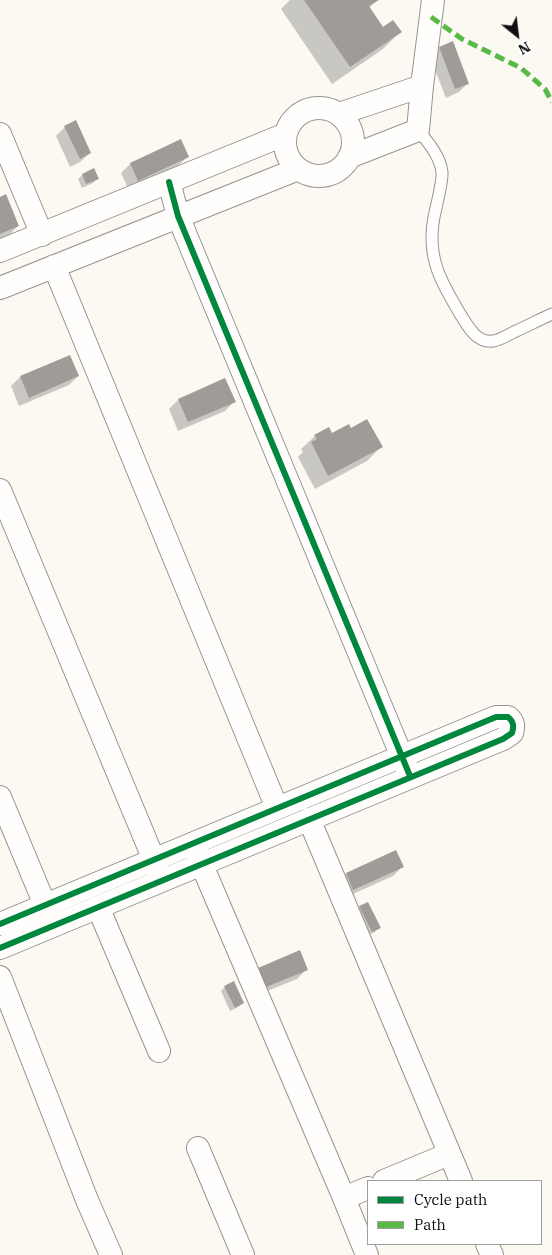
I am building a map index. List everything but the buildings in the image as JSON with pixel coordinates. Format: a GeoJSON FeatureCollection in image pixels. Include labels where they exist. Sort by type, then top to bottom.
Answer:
{"type":"FeatureCollection","features":[{"type":"Feature","properties":{"kind":"street"},"geometry":{"type":"LineString","coordinates":[[349,158],[418,130],[433,0]]}},
{"type":"Feature","properties":{"kind":"street"},"geometry":{"type":"LineString","coordinates":[[339,114],[422,86]]}},
{"type":"Feature","properties":{"kind":"street"},"geometry":{"type":"LineString","coordinates":[[321,108],[331,110],[339,114],[351,129],[353,148],[344,166],[336,172],[326,175],[307,174],[298,169],[287,153],[286,134],[290,125],[303,112],[321,108]]}},
{"type":"Feature","properties":{"kind":"street"},"geometry":{"type":"LineString","coordinates":[[0,134],[42,234]]}},
{"type":"Feature","properties":{"kind":"street"},"geometry":{"type":"LineString","coordinates":[[0,251],[286,134]]}},
{"type":"Feature","properties":{"kind":"street"},"geometry":{"type":"LineString","coordinates":[[0,288],[298,169]]}},
{"type":"Feature","properties":{"kind":"street"},"geometry":{"type":"LineString","coordinates":[[169,182],[178,216],[406,766]]}},
{"type":"Feature","properties":{"kind":"street"},"geometry":{"type":"LineString","coordinates":[[54,266],[277,808]]}},
{"type":"Feature","properties":{"kind":"street"},"geometry":{"type":"LineString","coordinates":[[0,490],[158,870]]}},
{"type":"Feature","properties":{"kind":"street"},"geometry":{"type":"LineString","coordinates":[[197,854],[277,808],[406,766]]}},
{"type":"Feature","properties":{"kind":"street"},"geometry":{"type":"LineString","coordinates":[[0,924],[45,905],[158,870],[197,854],[309,819],[406,766]]}},
{"type":"Feature","properties":{"kind":"street"},"geometry":{"type":"LineString","coordinates":[[0,797],[45,905]]}},
{"type":"Feature","properties":{"kind":"street"},"geometry":{"type":"LineString","coordinates":[[309,819],[461,1180]]}},
{"type":"Feature","properties":{"kind":"street"},"geometry":{"type":"LineString","coordinates":[[197,854],[367,1255]]}},
{"type":"Feature","properties":{"kind":"street"},"geometry":{"type":"LineString","coordinates":[[0,948],[98,907],[158,870]]}},
{"type":"Feature","properties":{"kind":"street"},"geometry":{"type":"LineString","coordinates":[[98,907],[159,1051]]}},
{"type":"Feature","properties":{"kind":"street"},"geometry":{"type":"LineString","coordinates":[[0,977],[87,1200],[111,1255]]}},
{"type":"Feature","properties":{"kind":"street"},"geometry":{"type":"LineString","coordinates":[[198,1148],[242,1255]]}},
{"type":"Feature","properties":{"kind":"street"},"geometry":{"type":"LineString","coordinates":[[386,1180],[449,1154]]}},
{"type":"Feature","properties":{"kind":"street"},"geometry":{"type":"LineString","coordinates":[[344,1198],[367,1188]]}},
{"type":"Feature","properties":{"kind":"lane"},"geometry":{"type":"LineString","coordinates":[[418,130],[438,158],[442,174],[432,228],[432,250],[436,268],[444,287],[472,332],[482,340],[492,341],[552,314]]}},
{"type":"Feature","properties":{"kind":"marked path"},"geometry":{"type":"LineString","coordinates":[[431,17],[462,39],[521,68],[545,89],[552,102]]}},
{"type":"Feature","properties":{"kind":"cycle path"},"geometry":{"type":"LineString","coordinates":[[169,182],[178,216],[410,776]]}},
{"type":"Feature","properties":{"kind":"cycle path"},"geometry":{"type":"LineString","coordinates":[[0,924],[496,717],[508,717],[512,722],[512,733],[503,739],[0,948]]}}]}
